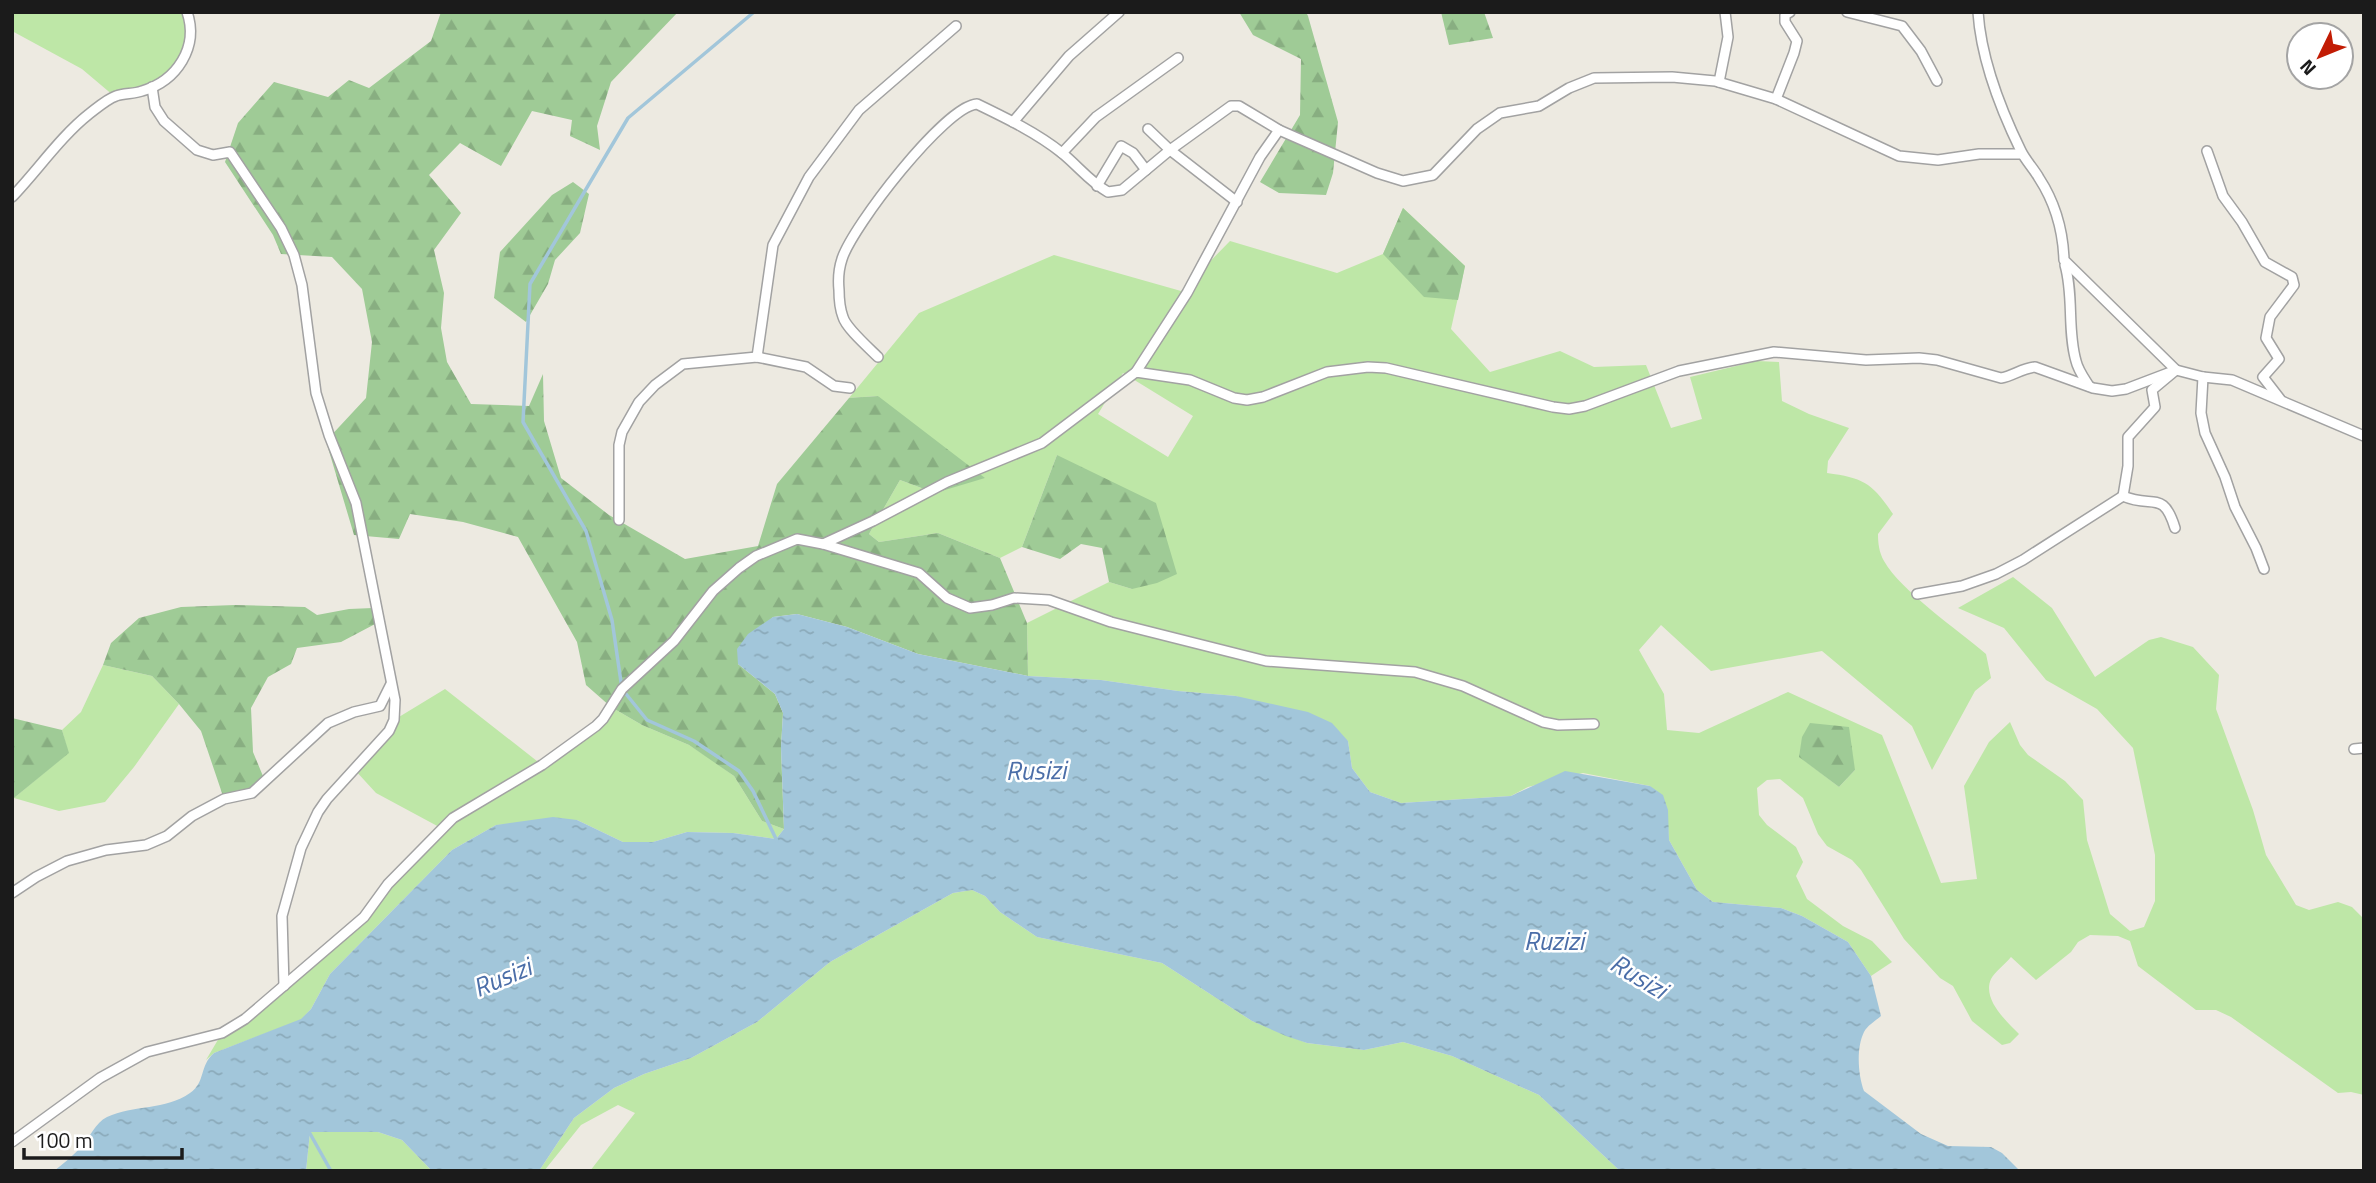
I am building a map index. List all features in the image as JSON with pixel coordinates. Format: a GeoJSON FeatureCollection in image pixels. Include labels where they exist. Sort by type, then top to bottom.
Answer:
{"type":"FeatureCollection","features":[{"type":"Feature","properties":{"kind":"street"},"geometry":{"type":"LineString","coordinates":[[12,197],[89,114],[114,96],[141,92],[171,75],[186,57],[191,27],[187,12]]}},
{"type":"Feature","properties":{"kind":"street"},"geometry":{"type":"LineString","coordinates":[[1013,122],[1069,56],[1119,12]]}},
{"type":"Feature","properties":{"kind":"street"},"geometry":{"type":"LineString","coordinates":[[1719,82],[1728,37],[1726,12]]}},
{"type":"Feature","properties":{"kind":"street"},"geometry":{"type":"LineString","coordinates":[[1847,12],[1902,26],[1937,80]]}},
{"type":"Feature","properties":{"kind":"street"},"geometry":{"type":"LineString","coordinates":[[1979,12],[1980,39],[2006,117],[2022,154],[2054,203],[2070,283],[2070,322],[2076,361],[2088,386]]}},
{"type":"Feature","properties":{"kind":"street"},"geometry":{"type":"LineString","coordinates":[[1776,99],[1797,41],[1785,22],[1784,13]]}},
{"type":"Feature","properties":{"kind":"street"},"geometry":{"type":"LineString","coordinates":[[757,357],[773,245],[808,177],[859,110],[956,26]]}},
{"type":"Feature","properties":{"kind":"street"},"geometry":{"type":"LineString","coordinates":[[1062,153],[1096,117],[1178,58]]}},
{"type":"Feature","properties":{"kind":"street"},"geometry":{"type":"LineString","coordinates":[[878,357],[843,319],[838,290],[842,257],[896,175],[960,111],[971,104],[977,104],[1013,122],[1062,153],[1097,186],[1108,192],[1122,190],[1170,150],[1226,109],[1236,105],[1279,130],[1377,173],[1403,181],[1433,176],[1477,128],[1491,117],[1510,110],[1539,106],[1552,101],[1569,88],[1594,78],[1672,77],[1719,82],[1776,99],[1899,156],[1938,160],[1979,154],[2022,154]]}},
{"type":"Feature","properties":{"kind":"street"},"geometry":{"type":"LineString","coordinates":[[152,87],[155,107],[164,121],[197,150],[213,155],[230,152],[289,244],[302,285],[316,393],[329,435],[356,503],[395,700],[394,720],[389,731],[327,799],[301,848],[282,916],[284,986]]}},
{"type":"Feature","properties":{"kind":"street"},"geometry":{"type":"LineString","coordinates":[[1148,129],[1170,150],[1237,202]]}},
{"type":"Feature","properties":{"kind":"street"},"geometry":{"type":"LineString","coordinates":[[823,544],[947,482],[1042,443],[1136,372],[1187,293],[1260,157],[1279,130]]}},
{"type":"Feature","properties":{"kind":"street"},"geometry":{"type":"LineString","coordinates":[[1097,186],[1121,146],[1133,153],[1146,170]]}},
{"type":"Feature","properties":{"kind":"street"},"geometry":{"type":"LineString","coordinates":[[2207,151],[2223,196],[2265,262],[2292,277],[2294,285],[2270,317],[2266,338],[2279,359],[2263,377],[2281,400]]}},
{"type":"Feature","properties":{"kind":"street"},"geometry":{"type":"LineString","coordinates":[[2064,260],[2176,370],[2203,377],[2232,380],[2364,436]]}},
{"type":"Feature","properties":{"kind":"street"},"geometry":{"type":"LineString","coordinates":[[1136,372],[1190,380],[1234,398],[1247,400],[1327,372],[1368,367],[1386,368],[1569,409],[1679,371],[1774,352],[1866,360],[1937,360],[2001,378],[2035,367],[2088,386],[2112,391],[2126,390],[2176,370]]}},
{"type":"Feature","properties":{"kind":"street"},"geometry":{"type":"LineString","coordinates":[[619,520],[618,445],[639,402],[655,385],[683,364],[757,357],[806,368],[834,386],[850,388]]}},
{"type":"Feature","properties":{"kind":"street"},"geometry":{"type":"LineString","coordinates":[[1917,594],[1962,586],[1996,574],[2023,560],[2123,496],[2128,466],[2128,437],[2155,407],[2152,390],[2176,370]]}},
{"type":"Feature","properties":{"kind":"street"},"geometry":{"type":"LineString","coordinates":[[2203,377],[2201,413],[2205,433],[2264,569]]}},
{"type":"Feature","properties":{"kind":"street"},"geometry":{"type":"LineString","coordinates":[[2123,496],[2133,500],[2161,503],[2170,511],[2175,528]]}},
{"type":"Feature","properties":{"kind":"street"},"geometry":{"type":"LineString","coordinates":[[12,1142],[100,1078],[147,1052],[222,1033],[245,1018],[363,917],[388,884],[453,818],[542,765],[596,726],[621,689],[674,641],[713,592],[739,568],[756,556],[797,539],[823,544],[919,573],[947,598],[970,608],[1014,598],[1049,600],[1111,622],[1266,661],[1415,672],[1463,686],[1543,722],[1558,725],[1594,724]]}},
{"type":"Feature","properties":{"kind":"street"},"geometry":{"type":"LineString","coordinates":[[12,893],[67,861],[106,850],[146,845],[167,836],[192,816],[224,799],[251,793],[328,723],[354,712],[380,706],[391,684]]}},
{"type":"Feature","properties":{"kind":"green space"},"geometry":{"type":"Polygon","coordinates":[[[12,12],[187,12],[186,57],[158,85],[114,96],[82,69],[12,31],[12,12]]]}},
{"type":"Feature","properties":{"kind":"green space"},"geometry":{"type":"Polygon","coordinates":[[[441,12],[678,12],[611,82],[597,126],[600,150],[570,136],[572,120],[532,111],[501,166],[460,143],[429,175],[461,213],[434,250],[444,293],[441,328],[447,362],[471,404],[529,406],[543,374],[544,421],[561,478],[609,515],[685,559],[758,546],[777,484],[849,398],[878,396],[985,478],[935,493],[900,480],[869,534],[879,542],[938,533],[1000,558],[1027,623],[1028,676],[918,654],[847,627],[797,614],[773,617],[738,664],[775,694],[783,713],[781,747],[784,829],[762,821],[734,776],[689,745],[642,725],[611,707],[586,685],[577,642],[518,537],[463,522],[410,514],[399,539],[354,535],[326,441],[366,398],[372,342],[362,289],[332,257],[281,254],[273,235],[225,162],[238,123],[274,82],[328,97],[349,80],[369,88],[431,41],[441,12]]]}},
{"type":"Feature","properties":{"kind":"green space"},"geometry":{"type":"Polygon","coordinates":[[[1239,12],[1306,12],[1308,16],[1338,122],[1333,173],[1326,195],[1279,193],[1260,182],[1300,115],[1301,59],[1253,35],[1239,12]]]}},
{"type":"Feature","properties":{"kind":"green space"},"geometry":{"type":"Polygon","coordinates":[[[1441,12],[1484,12],[1493,38],[1449,45],[1441,12]]]}},
{"type":"Feature","properties":{"kind":"green space"},"geometry":{"type":"Polygon","coordinates":[[[573,182],[589,194],[580,233],[555,260],[548,284],[526,322],[494,298],[500,252],[552,195],[573,182]]]}},
{"type":"Feature","properties":{"kind":"green space"},"geometry":{"type":"Polygon","coordinates":[[[1403,208],[1465,266],[1451,329],[1490,372],[1560,351],[1594,367],[1646,365],[1671,428],[1702,419],[1690,377],[1757,361],[1779,362],[1782,401],[1849,428],[1828,461],[1827,473],[1859,480],[1879,495],[1893,514],[1878,534],[1881,554],[1892,573],[1916,597],[1986,654],[1991,678],[1975,691],[1932,770],[1912,726],[1822,651],[1711,671],[1661,625],[1639,650],[1664,694],[1667,730],[1699,733],[1788,692],[1882,735],[1941,883],[1977,879],[1964,786],[1989,742],[2010,722],[2020,745],[2028,755],[2065,781],[2083,800],[2087,840],[2110,914],[2130,931],[2144,927],[2155,901],[2155,855],[2133,748],[2097,709],[2046,680],[2004,628],[1958,608],[2013,577],[2052,608],[2095,677],[2149,640],[2161,637],[2193,647],[2219,675],[2216,709],[2253,810],[2266,855],[2296,905],[2309,910],[2338,902],[2352,907],[2362,917],[2364,1095],[2338,1093],[2231,1017],[2216,1010],[2196,1010],[2138,966],[2130,941],[2118,936],[2090,935],[2078,942],[2071,952],[2036,980],[2011,957],[1993,976],[1989,987],[1992,1002],[2019,1034],[2010,1043],[2002,1045],[1972,1021],[1953,986],[1940,978],[1904,939],[1861,870],[1852,860],[1827,846],[1818,834],[1803,798],[1780,779],[1767,780],[1757,788],[1759,815],[1767,825],[1796,847],[1803,862],[1796,876],[1807,899],[1843,926],[1872,941],[1892,962],[1871,976],[1848,942],[1802,916],[1781,908],[1713,902],[1697,890],[1669,840],[1668,827],[1650,786],[1583,773],[1528,787],[1511,796],[1401,803],[1370,792],[1352,768],[1348,741],[1236,696],[1101,680],[1028,676],[1027,623],[1109,582],[1132,589],[1057,455],[1022,547],[1000,558],[938,533],[879,542],[869,534],[900,480],[935,493],[878,396],[849,398],[919,313],[1054,255],[1181,291],[1230,241],[1337,273],[1383,254],[1403,208]],[[1123,373],[1098,414],[1168,457],[1193,416],[1123,373]],[[1800,757],[1839,787],[1855,770],[1800,757]]]}},
{"type":"Feature","properties":{"kind":"green space"},"geometry":{"type":"Polygon","coordinates":[[[1403,208],[1465,266],[1458,300],[1424,297],[1383,254],[1403,208]]]}},
{"type":"Feature","properties":{"kind":"green space"},"geometry":{"type":"Polygon","coordinates":[[[1057,455],[1156,503],[1177,574],[1157,583],[1132,589],[1109,582],[1102,548],[1081,544],[1060,559],[1022,547],[1057,455]]]}},
{"type":"Feature","properties":{"kind":"green space"},"geometry":{"type":"Polygon","coordinates":[[[181,607],[305,607],[317,615],[373,608],[377,623],[341,642],[297,648],[291,664],[268,677],[251,708],[253,752],[265,781],[252,793],[224,799],[201,731],[179,704],[152,676],[103,665],[111,643],[139,618],[181,607]]]}},
{"type":"Feature","properties":{"kind":"green space"},"geometry":{"type":"Polygon","coordinates":[[[103,665],[152,676],[179,704],[105,802],[59,811],[14,798],[68,753],[62,730],[81,712],[103,665]]]}},
{"type":"Feature","properties":{"kind":"green space"},"geometry":{"type":"Polygon","coordinates":[[[445,689],[542,765],[587,734],[611,707],[642,725],[689,745],[709,758],[734,776],[762,821],[784,829],[776,839],[733,833],[687,832],[653,842],[623,842],[577,820],[496,825],[452,850],[330,974],[311,1009],[301,1020],[214,1053],[206,1060],[222,1033],[364,917],[441,828],[376,793],[354,769],[394,720],[445,689]]]}},
{"type":"Feature","properties":{"kind":"green space"},"geometry":{"type":"Polygon","coordinates":[[[12,718],[62,730],[69,753],[14,798],[12,798],[12,718]]]}},
{"type":"Feature","properties":{"kind":"green space"},"geometry":{"type":"Polygon","coordinates":[[[1810,723],[1849,727],[1855,770],[1839,787],[1799,757],[1802,737],[1810,723]]]}},
{"type":"Feature","properties":{"kind":"green space"},"geometry":{"type":"Polygon","coordinates":[[[972,890],[985,896],[1000,912],[1037,937],[1162,963],[1252,1021],[1307,1043],[1364,1050],[1403,1042],[1452,1056],[1539,1095],[1620,1171],[590,1171],[635,1113],[618,1105],[581,1125],[544,1171],[539,1171],[574,1118],[614,1088],[644,1074],[691,1058],[757,1022],[830,962],[953,893],[972,890]]]}},
{"type":"Feature","properties":{"kind":"green space"},"geometry":{"type":"Polygon","coordinates":[[[310,1132],[378,1132],[402,1140],[432,1171],[306,1171],[310,1132]]]}},
{"type":"Feature","properties":{"kind":"water","name":"Ruzizi"},"geometry":{"type":"Polygon","coordinates":[[[797,614],[847,627],[918,654],[1028,676],[1101,680],[1236,696],[1308,712],[1332,723],[1348,741],[1352,768],[1370,792],[1401,803],[1511,796],[1565,771],[1650,786],[1663,795],[1668,810],[1669,840],[1697,890],[1713,902],[1781,908],[1802,916],[1848,942],[1871,976],[1881,1016],[1865,1030],[1861,1038],[1859,1070],[1864,1091],[1921,1134],[1948,1146],[1991,1147],[2002,1153],[2020,1171],[1620,1171],[1539,1095],[1452,1056],[1403,1042],[1364,1050],[1307,1043],[1286,1036],[1252,1021],[1162,963],[1037,937],[1000,912],[985,896],[972,890],[953,893],[830,962],[757,1022],[691,1058],[644,1074],[614,1088],[574,1118],[539,1171],[432,1171],[402,1140],[378,1132],[310,1132],[306,1171],[54,1171],[79,1149],[96,1126],[107,1117],[181,1098],[195,1089],[206,1063],[214,1053],[301,1019],[311,1009],[330,974],[452,850],[496,825],[553,817],[577,820],[623,842],[653,842],[687,832],[733,833],[776,839],[784,829],[781,747],[783,713],[775,694],[738,664],[737,649],[748,634],[773,617],[797,614]]]}},
{"type":"Feature","properties":{"kind":"waterway"},"geometry":{"type":"LineString","coordinates":[[754,12],[628,118],[530,284],[523,422],[586,531],[612,620],[622,689],[647,720],[694,741],[739,771],[753,791],[777,841]]}},
{"type":"Feature","properties":{"kind":"waterway"},"geometry":{"type":"LineString","coordinates":[[308,1130],[331,1171]]}},
{"type":"Feature","properties":{"kind":"water label","name":"Rusizi"},"geometry":{"type":"Point","coordinates":[1036,770]}},
{"type":"Feature","properties":{"kind":"water label","name":"Rusizi"},"geometry":{"type":"Point","coordinates":[1639,976]}},
{"type":"Feature","properties":{"kind":"water label","name":"Rusizi"},"geometry":{"type":"Point","coordinates":[502,977]}}]}
